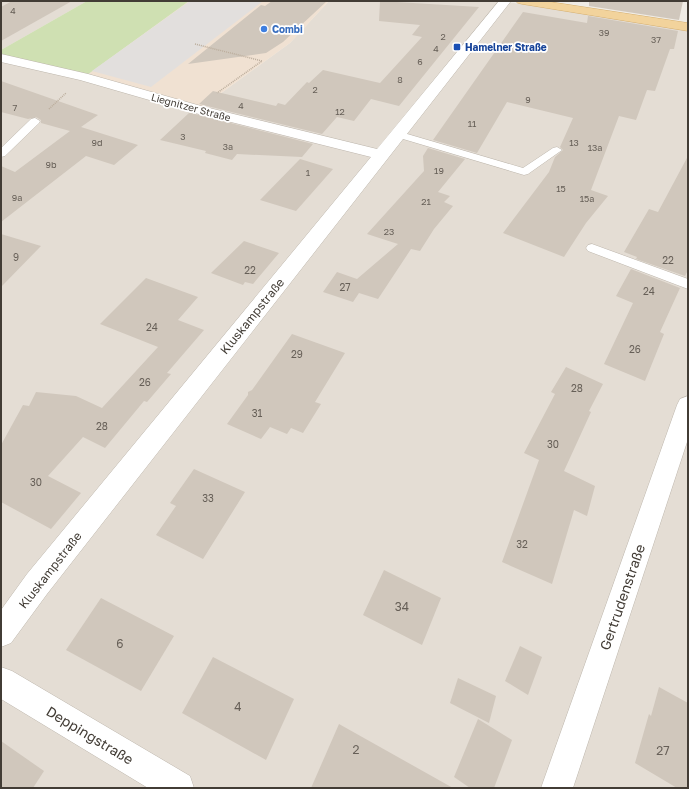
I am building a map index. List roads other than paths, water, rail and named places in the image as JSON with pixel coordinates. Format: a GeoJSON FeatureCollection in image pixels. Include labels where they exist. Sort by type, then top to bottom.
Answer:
{"type":"FeatureCollection","features":[{"type":"Feature","properties":{"kind":"main road"},"geometry":{"type":"LineString","coordinates":[[522,1],[688,26]]}},
{"type":"Feature","properties":{"kind":"street","name":"Kluskampstraße"},"geometry":{"type":"LineString","coordinates":[[1,633],[37,584],[505,1]]}},
{"type":"Feature","properties":{"kind":"street","name":"Liegnitzer Straße"},"geometry":{"type":"LineString","coordinates":[[1,58],[83,77],[196,108],[381,154]]}},
{"type":"Feature","properties":{"kind":"street","name":"Gertrudenstraße"},"geometry":{"type":"LineString","coordinates":[[557,788],[688,405]]}},
{"type":"Feature","properties":{"kind":"street","name":"Deppingstraße"},"geometry":{"type":"LineString","coordinates":[[1,682],[178,788]]}},
{"type":"Feature","properties":{"kind":"lane"},"geometry":{"type":"LineString","coordinates":[[1,154],[35,121]]}},
{"type":"Feature","properties":{"kind":"lane"},"geometry":{"type":"LineString","coordinates":[[397,134],[524,172],[557,150]]}},
{"type":"Feature","properties":{"kind":"lane"},"geometry":{"type":"LineString","coordinates":[[592,248],[688,284]]}},
{"type":"Feature","properties":{"kind":"place","name":"Combi"},"geometry":{"type":"Point","coordinates":[264,29]}},
{"type":"Feature","properties":{"kind":"place","name":"Hamelner Straße"},"geometry":{"type":"Point","coordinates":[457,47]}}]}
